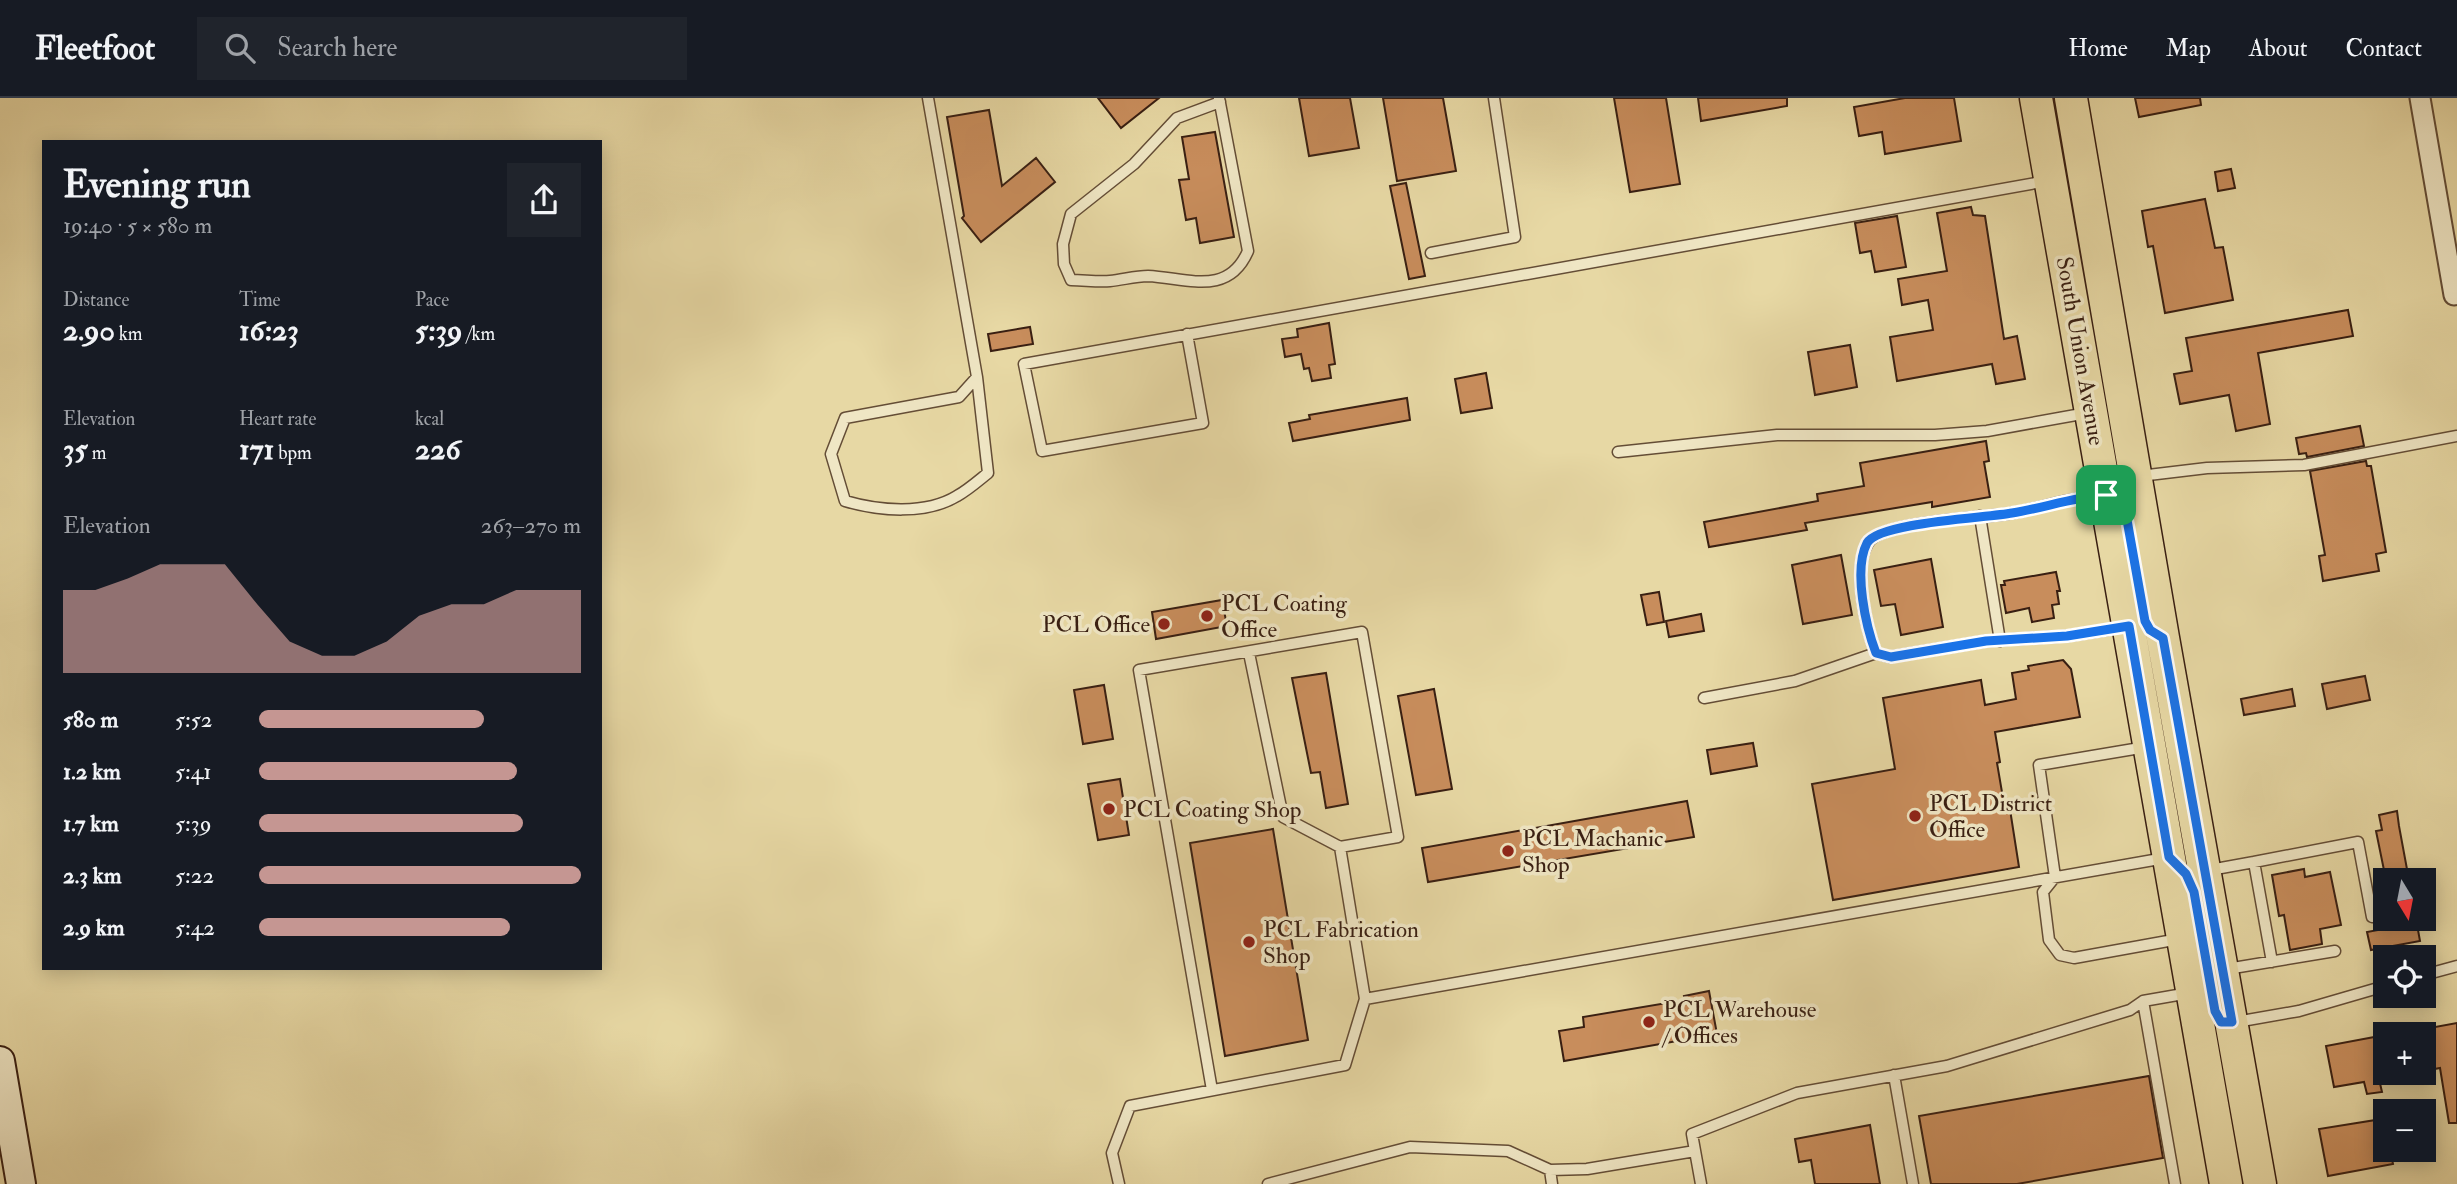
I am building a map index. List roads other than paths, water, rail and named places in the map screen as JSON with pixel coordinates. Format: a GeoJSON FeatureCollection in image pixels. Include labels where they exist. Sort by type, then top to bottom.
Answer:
{"type":"FeatureCollection","features":[{"type":"Feature","properties":{"kind":"main road","name":"South Union Avenue"},"geometry":{"type":"LineString","coordinates":[[2036,98],[2226,1184]]}},
{"type":"Feature","properties":{"kind":"main road","name":"South Union Avenue"},"geometry":{"type":"LineString","coordinates":[[2071,98],[2260,1184]]}},
{"type":"Feature","properties":{"kind":"main road"},"geometry":{"type":"LineString","coordinates":[[2072,300],[2087,310],[2093,323],[2119,460],[2126,472],[2136,477]]}},
{"type":"Feature","properties":{"kind":"main road"},"geometry":{"type":"LineString","coordinates":[[2106,495],[2117,497],[2124,503],[2145,621],[2150,630],[2163,638]]}},
{"type":"Feature","properties":{"kind":"main road"},"geometry":{"type":"LineString","coordinates":[[2138,681],[2164,735],[2176,788],[2182,797],[2194,803]]}},
{"type":"Feature","properties":{"kind":"main road"},"geometry":{"type":"LineString","coordinates":[[2169,857],[2186,874],[2194,892],[2215,1011],[2221,1022],[2232,1022]]}},
{"type":"Feature","properties":{"kind":"main road"},"geometry":{"type":"LineString","coordinates":[[2205,1063],[2225,1101],[2242,1184]]}},
{"type":"Feature","properties":{"kind":"street"},"geometry":{"type":"LineString","coordinates":[[2420,98],[2456,294]]}},
{"type":"Feature","properties":{"kind":"street"},"geometry":{"type":"LineString","coordinates":[[0,1060],[21,1184]]}},
{"type":"Feature","properties":{"kind":"lane"},"geometry":{"type":"LineString","coordinates":[[928,98],[977,377],[988,473],[955,498],[917,508],[874,510],[845,501],[831,454],[845,418],[958,397],[977,377]]}},
{"type":"Feature","properties":{"kind":"lane"},"geometry":{"type":"LineString","coordinates":[[1431,253],[1516,237],[1494,98]]}},
{"type":"Feature","properties":{"kind":"lane"},"geometry":{"type":"LineString","coordinates":[[1219,100],[1248,251],[1241,268],[1226,278],[1206,283],[1145,276],[1108,281],[1071,280],[1064,264],[1063,244],[1071,214],[1133,164],[1177,118],[1219,100]]}},
{"type":"Feature","properties":{"kind":"lane"},"geometry":{"type":"LineString","coordinates":[[1187,334],[1203,424],[1042,450],[1024,364],[1187,334],[2051,180]]}},
{"type":"Feature","properties":{"kind":"lane"},"geometry":{"type":"LineString","coordinates":[[1618,452],[1777,435],[1961,433],[2091,412]]}},
{"type":"Feature","properties":{"kind":"lane"},"geometry":{"type":"LineString","coordinates":[[2136,477],[2207,468],[2304,465],[2457,436]]}},
{"type":"Feature","properties":{"kind":"lane"},"geometry":{"type":"LineString","coordinates":[[1876,653],[1866,627],[1861,573],[1867,543],[1878,533],[2011,513],[2072,497],[2106,495]]}},
{"type":"Feature","properties":{"kind":"lane"},"geometry":{"type":"LineString","coordinates":[[1980,516],[2000,641]]}},
{"type":"Feature","properties":{"kind":"lane"},"geometry":{"type":"LineString","coordinates":[[1704,698],[1795,681],[1876,653],[1891,657],[2129,626]]}},
{"type":"Feature","properties":{"kind":"lane"},"geometry":{"type":"LineString","coordinates":[[1212,1090],[1139,670],[1363,632],[1398,837],[1340,847],[1283,817],[1249,653]]}},
{"type":"Feature","properties":{"kind":"lane"},"geometry":{"type":"LineString","coordinates":[[2150,747],[2039,765],[2055,877],[2043,892],[2049,940],[2060,956],[2074,958],[2183,939]]}},
{"type":"Feature","properties":{"kind":"lane"},"geometry":{"type":"LineString","coordinates":[[2205,870],[2358,842],[2372,917]]}},
{"type":"Feature","properties":{"kind":"lane"},"geometry":{"type":"LineString","coordinates":[[1119,1184],[1112,1153],[1130,1105],[1345,1065],[1366,999],[1340,847]]}},
{"type":"Feature","properties":{"kind":"lane"},"geometry":{"type":"LineString","coordinates":[[1366,999],[2169,857]]}},
{"type":"Feature","properties":{"kind":"lane"},"geometry":{"type":"LineString","coordinates":[[2254,862],[2272,962]]}},
{"type":"Feature","properties":{"kind":"lane"},"geometry":{"type":"LineString","coordinates":[[2223,970],[2335,951]]}},
{"type":"Feature","properties":{"kind":"lane"},"geometry":{"type":"LineString","coordinates":[[2436,972],[2457,966]]}},
{"type":"Feature","properties":{"kind":"lane"},"geometry":{"type":"LineString","coordinates":[[2232,1022],[2299,1011],[2373,989]]}},
{"type":"Feature","properties":{"kind":"lane"},"geometry":{"type":"LineString","coordinates":[[1701,1184],[1692,1134],[1729,1118],[1797,1093],[1947,1066],[2130,1010],[2143,1001],[2193,992]]}},
{"type":"Feature","properties":{"kind":"lane"},"geometry":{"type":"LineString","coordinates":[[2143,1001],[2175,1184]]}},
{"type":"Feature","properties":{"kind":"lane"},"geometry":{"type":"LineString","coordinates":[[1894,1074],[1913,1184]]}},
{"type":"Feature","properties":{"kind":"lane"},"geometry":{"type":"LineString","coordinates":[[1268,1184],[1410,1147],[1508,1151],[1550,1170],[1587,1169],[1695,1151]]}},
{"type":"Feature","properties":{"kind":"lane"},"geometry":{"type":"LineString","coordinates":[[1550,1170],[1552,1184]]}},
{"type":"Feature","properties":{"kind":"place","name":"PCL Coating Office"},"geometry":{"type":"Point","coordinates":[1207,616]}},
{"type":"Feature","properties":{"kind":"place","name":"PCL Office"},"geometry":{"type":"Point","coordinates":[1164,624]}},
{"type":"Feature","properties":{"kind":"place","name":"PCL Coating Shop"},"geometry":{"type":"Point","coordinates":[1109,809]}},
{"type":"Feature","properties":{"kind":"place","name":"PCL District Office"},"geometry":{"type":"Point","coordinates":[1915,816]}},
{"type":"Feature","properties":{"kind":"place","name":"PCL Machanic Shop"},"geometry":{"type":"Point","coordinates":[1508,851]}},
{"type":"Feature","properties":{"kind":"place","name":"PCL Fabrication Shop"},"geometry":{"type":"Point","coordinates":[1249,942]}},
{"type":"Feature","properties":{"kind":"place","name":"PCL Warehouse / Offices"},"geometry":{"type":"Point","coordinates":[1649,1022]}}]}
